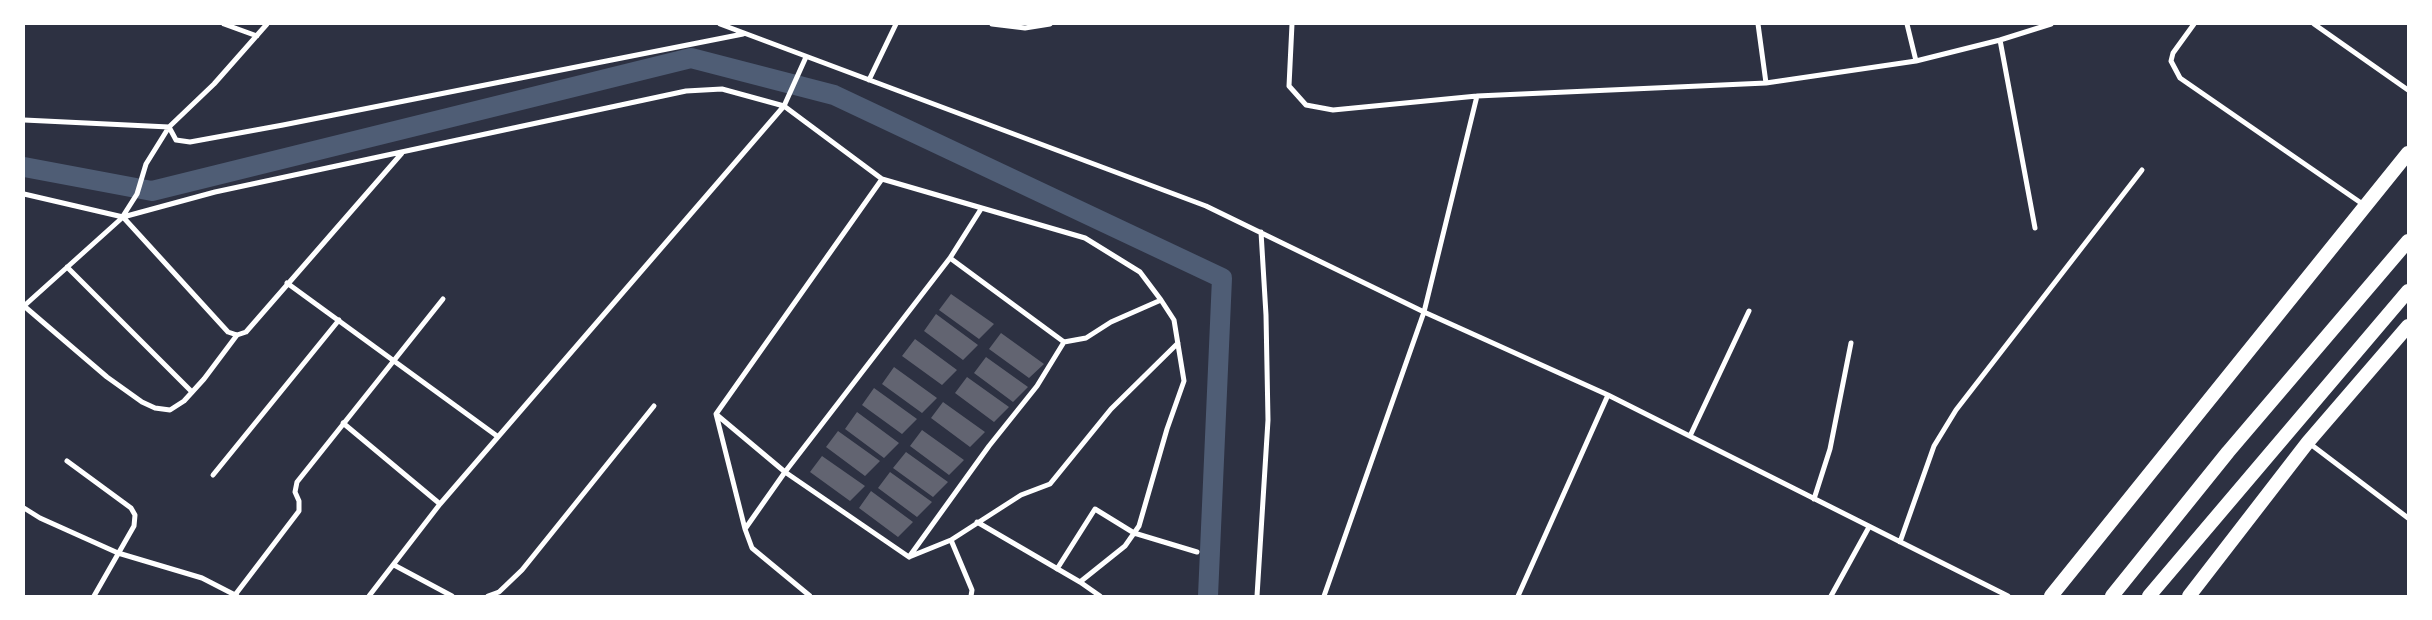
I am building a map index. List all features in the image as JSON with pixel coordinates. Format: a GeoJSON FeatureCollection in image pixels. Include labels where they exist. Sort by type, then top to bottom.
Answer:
{"type":"FeatureCollection","features":[{"type":"Feature","properties":{"kind":"highway"},"geometry":{"type":"LineString","coordinates":[[2051,596],[2408,153]]}},
{"type":"Feature","properties":{"kind":"highway"},"geometry":{"type":"LineString","coordinates":[[2112,596],[2228,452],[2408,241]]}},
{"type":"Feature","properties":{"kind":"highway"},"geometry":{"type":"LineString","coordinates":[[2149,596],[2408,291]]}},
{"type":"Feature","properties":{"kind":"highway"},"geometry":{"type":"LineString","coordinates":[[2188,596],[2308,442],[2408,326]]}},
{"type":"Feature","properties":{"kind":"street"},"geometry":{"type":"LineString","coordinates":[[224,24],[257,36]]}},
{"type":"Feature","properties":{"kind":"street"},"geometry":{"type":"LineString","coordinates":[[267,24],[214,84],[169,126],[146,164],[137,194],[123,217],[24,306],[107,377],[142,402],[155,408],[170,410],[192,392],[237,335],[246,332],[402,152]]}},
{"type":"Feature","properties":{"kind":"street"},"geometry":{"type":"LineString","coordinates":[[720,24],[1206,206],[1424,312],[1608,395],[2008,596]]}},
{"type":"Feature","properties":{"kind":"street"},"geometry":{"type":"LineString","coordinates":[[869,80],[896,24]]}},
{"type":"Feature","properties":{"kind":"street"},"geometry":{"type":"LineString","coordinates":[[992,24],[1025,28],[1050,24]]}},
{"type":"Feature","properties":{"kind":"street"},"geometry":{"type":"LineString","coordinates":[[1292,24],[1289,86],[1306,105],[1333,110],[1477,96],[1766,83],[1916,61],[2000,40],[2051,24]]}},
{"type":"Feature","properties":{"kind":"street"},"geometry":{"type":"LineString","coordinates":[[1758,24],[1766,83]]}},
{"type":"Feature","properties":{"kind":"street"},"geometry":{"type":"LineString","coordinates":[[1907,24],[1916,61]]}},
{"type":"Feature","properties":{"kind":"street"},"geometry":{"type":"LineString","coordinates":[[2194,24],[2173,53],[2170,62],[2180,78],[2365,206]]}},
{"type":"Feature","properties":{"kind":"street"},"geometry":{"type":"LineString","coordinates":[[2314,24],[2408,90]]}},
{"type":"Feature","properties":{"kind":"street"},"geometry":{"type":"LineString","coordinates":[[169,126],[176,140],[190,142],[744,33]]}},
{"type":"Feature","properties":{"kind":"street"},"geometry":{"type":"LineString","coordinates":[[2000,40],[2035,228]]}},
{"type":"Feature","properties":{"kind":"street"},"geometry":{"type":"LineString","coordinates":[[369,596],[440,504],[497,436],[784,106],[790,98],[806,57]]}},
{"type":"Feature","properties":{"kind":"street"},"geometry":{"type":"LineString","coordinates":[[24,194],[123,217],[215,192],[686,92],[722,89],[784,106],[882,180],[1085,238],[1140,272],[1174,320],[1184,381],[1167,429],[1139,526],[1125,546],[1080,582]]}},
{"type":"Feature","properties":{"kind":"street"},"geometry":{"type":"LineString","coordinates":[[1324,596],[1424,312],[1477,96]]}},
{"type":"Feature","properties":{"kind":"street"},"geometry":{"type":"LineString","coordinates":[[24,120],[169,126]]}},
{"type":"Feature","properties":{"kind":"street"},"geometry":{"type":"LineString","coordinates":[[1900,542],[1934,446],[1956,410],[2142,170]]}},
{"type":"Feature","properties":{"kind":"street"},"geometry":{"type":"LineString","coordinates":[[810,596],[752,548],[745,529],[716,414],[882,180]]}},
{"type":"Feature","properties":{"kind":"street"},"geometry":{"type":"LineString","coordinates":[[745,529],[785,472],[950,258],[981,209]]}},
{"type":"Feature","properties":{"kind":"street"},"geometry":{"type":"LineString","coordinates":[[123,217],[228,332],[237,335]]}},
{"type":"Feature","properties":{"kind":"street"},"geometry":{"type":"LineString","coordinates":[[1257,596],[1268,420],[1266,316],[1261,232]]}},
{"type":"Feature","properties":{"kind":"street"},"geometry":{"type":"LineString","coordinates":[[950,258],[1064,342],[1086,338],[1111,322],[1161,300]]}},
{"type":"Feature","properties":{"kind":"street"},"geometry":{"type":"LineString","coordinates":[[66,267],[192,392]]}},
{"type":"Feature","properties":{"kind":"street"},"geometry":{"type":"LineString","coordinates":[[287,283],[497,436]]}},
{"type":"Feature","properties":{"kind":"street"},"geometry":{"type":"LineString","coordinates":[[24,508],[40,518],[118,553],[202,578],[236,596],[299,511],[299,501],[294,492],[296,482],[443,299]]}},
{"type":"Feature","properties":{"kind":"street"},"geometry":{"type":"LineString","coordinates":[[1690,436],[1750,310]]}},
{"type":"Feature","properties":{"kind":"street"},"geometry":{"type":"LineString","coordinates":[[213,475],[339,320]]}},
{"type":"Feature","properties":{"kind":"street"},"geometry":{"type":"LineString","coordinates":[[909,557],[989,446],[1037,386],[1064,342]]}},
{"type":"Feature","properties":{"kind":"street"},"geometry":{"type":"LineString","coordinates":[[909,557],[951,540],[1021,495],[1050,484],[1111,409],[1178,343]]}},
{"type":"Feature","properties":{"kind":"street"},"geometry":{"type":"LineString","coordinates":[[1814,499],[1830,449],[1851,343]]}},
{"type":"Feature","properties":{"kind":"street"},"geometry":{"type":"LineString","coordinates":[[1518,596],[1608,395]]}},
{"type":"Feature","properties":{"kind":"street"},"geometry":{"type":"LineString","coordinates":[[488,596],[499,592],[522,570],[654,406]]}},
{"type":"Feature","properties":{"kind":"street"},"geometry":{"type":"LineString","coordinates":[[716,414],[785,472],[909,557]]}},
{"type":"Feature","properties":{"kind":"street"},"geometry":{"type":"LineString","coordinates":[[343,423],[440,504]]}},
{"type":"Feature","properties":{"kind":"street"},"geometry":{"type":"LineString","coordinates":[[2308,442],[2408,518]]}},
{"type":"Feature","properties":{"kind":"street"},"geometry":{"type":"LineString","coordinates":[[67,462],[131,508],[135,515],[134,526],[94,596]]}},
{"type":"Feature","properties":{"kind":"street"},"geometry":{"type":"LineString","coordinates":[[1058,569],[1095,509],[1134,533],[1197,552]]}},
{"type":"Feature","properties":{"kind":"street"},"geometry":{"type":"LineString","coordinates":[[977,522],[1080,582],[1100,596]]}},
{"type":"Feature","properties":{"kind":"street"},"geometry":{"type":"LineString","coordinates":[[1831,596],[1870,526]]}},
{"type":"Feature","properties":{"kind":"street"},"geometry":{"type":"LineString","coordinates":[[951,540],[972,590],[971,596]]}},
{"type":"Feature","properties":{"kind":"street"},"geometry":{"type":"LineString","coordinates":[[394,565],[452,596]]}},
{"type":"Feature","properties":{"kind":"building"},"geometry":{"type":"Polygon","coordinates":[[[951,294],[994,324],[979,339],[939,310],[951,294]]]}},
{"type":"Feature","properties":{"kind":"building"},"geometry":{"type":"Polygon","coordinates":[[[936,314],[978,345],[963,360],[924,331],[936,314]]]}},
{"type":"Feature","properties":{"kind":"building"},"geometry":{"type":"Polygon","coordinates":[[[1001,333],[1044,364],[1029,378],[989,349],[1001,333]]]}},
{"type":"Feature","properties":{"kind":"building"},"geometry":{"type":"Polygon","coordinates":[[[915,339],[957,370],[942,385],[902,356],[915,339]]]}},
{"type":"Feature","properties":{"kind":"building"},"geometry":{"type":"Polygon","coordinates":[[[986,357],[1028,387],[1013,402],[974,373],[986,357]]]}},
{"type":"Feature","properties":{"kind":"building"},"geometry":{"type":"Polygon","coordinates":[[[894,367],[937,398],[922,413],[882,384],[894,367]]]}},
{"type":"Feature","properties":{"kind":"building"},"geometry":{"type":"Polygon","coordinates":[[[967,377],[1009,407],[994,422],[955,393],[967,377]]]}},
{"type":"Feature","properties":{"kind":"building"},"geometry":{"type":"Polygon","coordinates":[[[874,388],[917,419],[902,434],[862,405],[874,388]]]}},
{"type":"Feature","properties":{"kind":"building"},"geometry":{"type":"Polygon","coordinates":[[[943,402],[985,432],[970,447],[931,418],[943,402]]]}},
{"type":"Feature","properties":{"kind":"building"},"geometry":{"type":"Polygon","coordinates":[[[857,412],[899,443],[884,458],[845,429],[857,412]]]}},
{"type":"Feature","properties":{"kind":"building"},"geometry":{"type":"Polygon","coordinates":[[[922,430],[964,460],[949,475],[910,446],[922,430]]]}},
{"type":"Feature","properties":{"kind":"building"},"geometry":{"type":"Polygon","coordinates":[[[838,431],[880,461],[865,476],[826,447],[838,431]]]}},
{"type":"Feature","properties":{"kind":"building"},"geometry":{"type":"Polygon","coordinates":[[[906,452],[948,482],[933,497],[893,468],[906,452]]]}},
{"type":"Feature","properties":{"kind":"building"},"geometry":{"type":"Polygon","coordinates":[[[822,456],[865,486],[850,501],[810,472],[822,456]]]}},
{"type":"Feature","properties":{"kind":"building"},"geometry":{"type":"Polygon","coordinates":[[[890,472],[932,502],[917,517],[878,488],[890,472]]]}},
{"type":"Feature","properties":{"kind":"building"},"geometry":{"type":"Polygon","coordinates":[[[871,491],[913,522],[898,537],[859,508],[871,491]]]}},
{"type":"Feature","properties":{"kind":"waterway"},"geometry":{"type":"LineString","coordinates":[[24,167],[152,191],[691,58],[834,95],[1222,278],[1208,596]]}}]}
